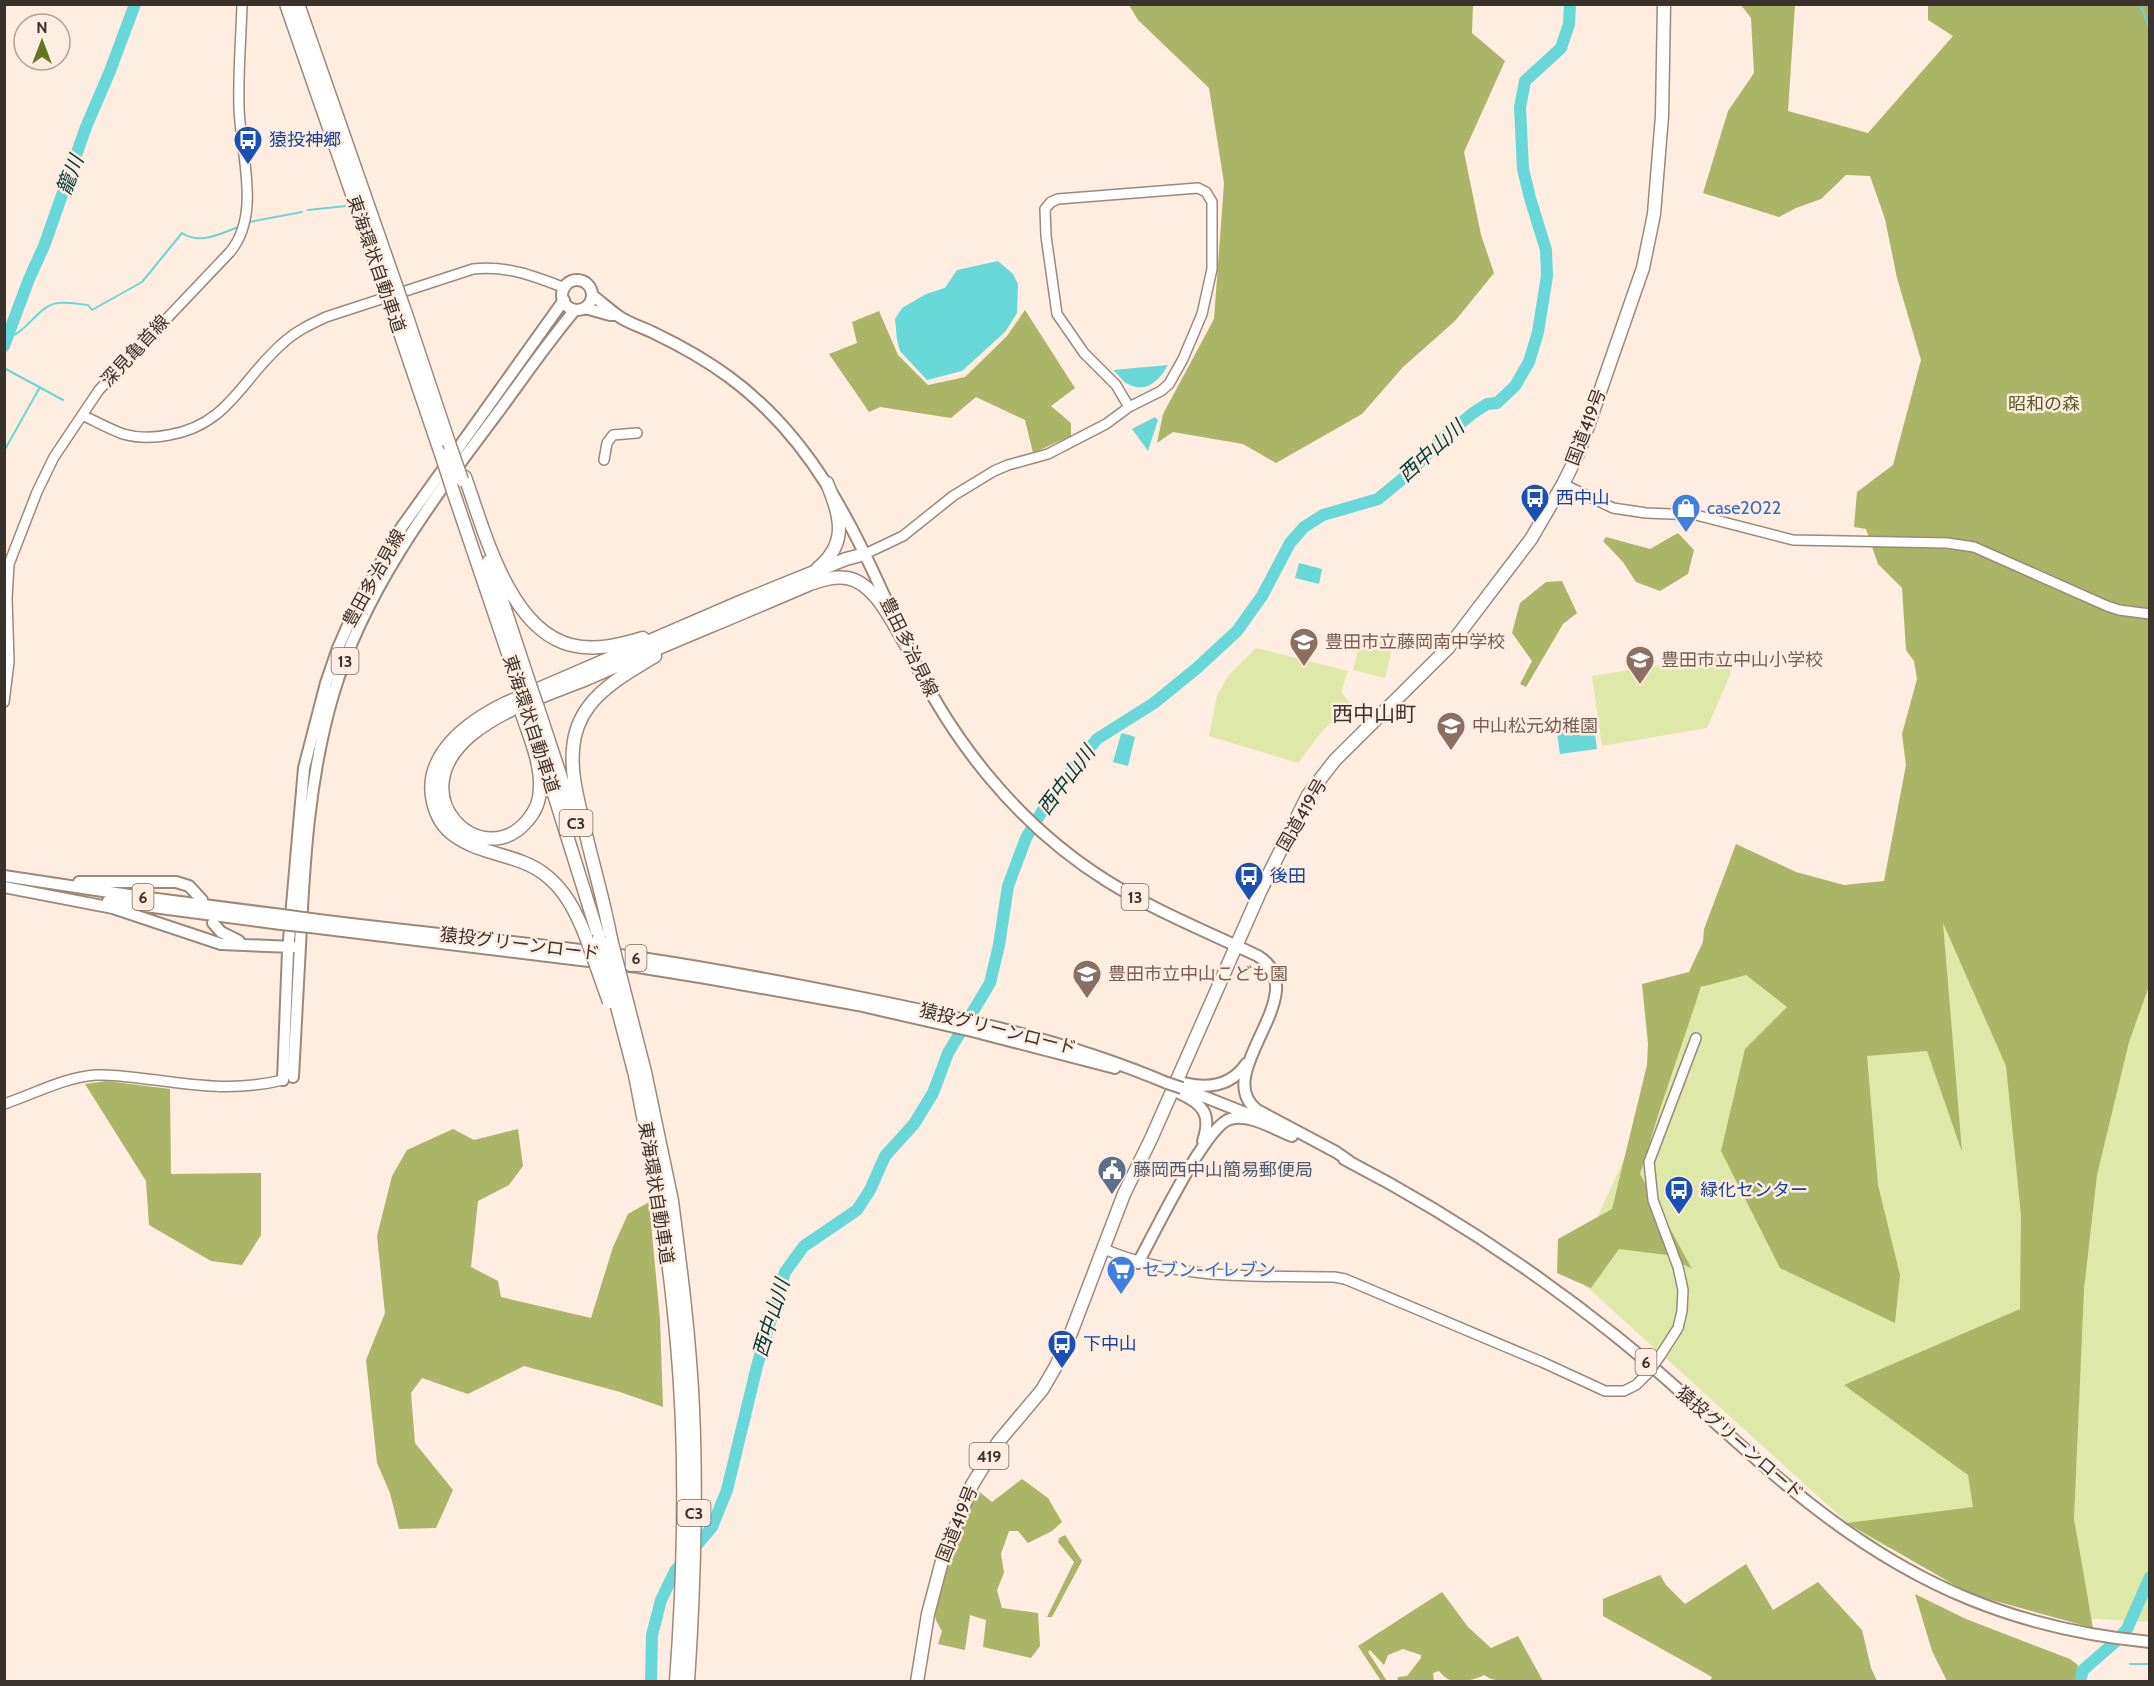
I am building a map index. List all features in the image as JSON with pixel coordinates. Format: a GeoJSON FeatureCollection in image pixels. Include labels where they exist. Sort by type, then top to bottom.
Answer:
{"type":"FeatureCollection","features":[{"type":"Feature","properties":{"kind":"highway","name":"東海環状自動車道"},"geometry":{"type":"LineString","coordinates":[[286,4],[463,478],[529,712],[605,938],[643,1060],[666,1203],[693,1408],[695,1496],[688,1682]]}},
{"type":"Feature","properties":{"kind":"highway","name":"東海環状自動車道"},"geometry":{"type":"LineString","coordinates":[[298,4],[402,319],[453,491],[522,689]]}},
{"type":"Feature","properties":{"kind":"highway","name":"国道419号"},"geometry":{"type":"LineString","coordinates":[[917,1682],[928,1614],[942,1561],[961,1510],[979,1472],[999,1441],[1042,1390],[1056,1366],[1124,1194],[1260,892],[1308,795],[1335,760],[1448,648],[1531,539],[1579,452],[1643,268],[1654,214],[1660,148],[1664,4]]}},
{"type":"Feature","properties":{"kind":"highway"},"geometry":{"type":"LineString","coordinates":[[463,478],[509,589],[528,618],[543,632],[571,645],[591,648],[685,632]]}},
{"type":"Feature","properties":{"kind":"highway"},"geometry":{"type":"LineString","coordinates":[[808,579],[831,555],[840,533],[838,514],[827,483]]}},
{"type":"Feature","properties":{"kind":"highway"},"geometry":{"type":"LineString","coordinates":[[529,712],[539,773],[540,789],[536,809],[524,825],[507,835],[489,838],[471,834],[450,816],[441,790],[447,763],[467,738],[486,724],[685,632],[808,579],[849,566],[865,554]]}},
{"type":"Feature","properties":{"kind":"highway"},"geometry":{"type":"LineString","coordinates":[[808,579],[841,577],[853,579],[866,586],[876,597],[908,648]]}},
{"type":"Feature","properties":{"kind":"highway"},"geometry":{"type":"LineString","coordinates":[[644,1115],[586,937],[566,895],[543,873],[515,858],[471,844],[449,831],[439,819],[431,788],[433,772],[447,746],[462,730],[482,716],[506,703],[685,632]]}},
{"type":"Feature","properties":{"kind":"highway"},"geometry":{"type":"LineString","coordinates":[[605,938],[575,786],[574,740],[584,714],[604,691],[685,632]]}},
{"type":"Feature","properties":{"kind":"highway","name":"東海環状自動車道"},"geometry":{"type":"LineString","coordinates":[[605,938],[666,1203]]}},
{"type":"Feature","properties":{"kind":"highway","name":"東海環状自動車道"},"geometry":{"type":"LineString","coordinates":[[676,1682],[682,1498],[683,1345]]}},
{"type":"Feature","properties":{"kind":"main road","name":"豊田多治見線"},"geometry":{"type":"LineString","coordinates":[[288,1079],[300,947],[303,870],[312,790],[330,705],[352,643],[390,565],[420,520],[580,309],[591,302],[590,287],[582,281],[572,282],[565,288]]}},
{"type":"Feature","properties":{"kind":"main road"},"geometry":{"type":"LineString","coordinates":[[564,300],[565,288]]}},
{"type":"Feature","properties":{"kind":"main road","name":"豊田多治見線"},"geometry":{"type":"LineString","coordinates":[[592,294],[617,315],[657,334],[728,377],[768,410],[811,459],[827,483],[865,554],[929,691],[979,767],[1011,802],[1062,849],[1107,881],[1162,912],[1237,946],[1268,963],[1276,980],[1274,1001],[1247,1070],[1244,1084],[1246,1096],[1252,1106],[1349,1161]]}},
{"type":"Feature","properties":{"kind":"main road","name":"豊田多治見線"},"geometry":{"type":"LineString","coordinates":[[288,1079],[288,947],[304,768],[326,683],[347,627],[379,564],[399,531],[564,300],[566,305],[580,309],[617,315]]}},
{"type":"Feature","properties":{"kind":"main road"},"geometry":{"type":"LineString","coordinates":[[4,875],[80,882],[176,882],[189,886],[202,900]]}},
{"type":"Feature","properties":{"kind":"main road","name":"猿投グリーンロード"},"geometry":{"type":"LineString","coordinates":[[4,875],[310,923],[635,957],[808,987],[956,1022],[1092,1058],[1182,1088],[1254,1116],[1326,1149],[1463,1226],[1547,1283],[1617,1338],[1806,1502],[1873,1550],[1906,1570],[1949,1592],[1993,1609],[2040,1623],[2102,1636],[2150,1642]]}},
{"type":"Feature","properties":{"kind":"main road"},"geometry":{"type":"LineString","coordinates":[[4,886],[113,908],[221,944],[300,947]]}},
{"type":"Feature","properties":{"kind":"main road","name":"猿投グリーンロード"},"geometry":{"type":"LineString","coordinates":[[4,886],[148,907],[281,919]]}},
{"type":"Feature","properties":{"kind":"main road"},"geometry":{"type":"LineString","coordinates":[[213,923],[228,936],[250,944]]}},
{"type":"Feature","properties":{"kind":"main road"},"geometry":{"type":"LineString","coordinates":[[1182,1088],[1211,1086],[1227,1082],[1244,1068],[1256,1049]]}},
{"type":"Feature","properties":{"kind":"main road"},"geometry":{"type":"LineString","coordinates":[[1182,1088],[1204,1111],[1207,1124],[1200,1150]]}},
{"type":"Feature","properties":{"kind":"main road"},"geometry":{"type":"LineString","coordinates":[[1138,1263],[1200,1150],[1223,1121],[1236,1118],[1262,1124],[1326,1149]]}},
{"type":"Feature","properties":{"kind":"street","name":"深見亀首線"},"geometry":{"type":"LineString","coordinates":[[4,702],[9,662],[7,598],[9,564],[37,492],[54,457],[113,374],[230,252],[243,230],[247,206],[238,109],[242,4]]}},
{"type":"Feature","properties":{"kind":"street"},"geometry":{"type":"LineString","coordinates":[[865,554],[903,536],[953,496],[994,471],[1048,454],[1106,424],[1129,407],[1161,391],[1169,384],[1183,359],[1202,314],[1212,269],[1212,202],[1210,196],[1202,189],[1188,188],[1058,199],[1051,202],[1045,209],[1046,236],[1057,314],[1084,353],[1116,385],[1129,407]]}},
{"type":"Feature","properties":{"kind":"street"},"geometry":{"type":"LineString","coordinates":[[82,415],[125,434],[152,437],[188,432],[219,414],[235,399],[283,343],[296,333],[326,317],[473,269],[495,267],[518,271],[565,288]]}},
{"type":"Feature","properties":{"kind":"street"},"geometry":{"type":"LineString","coordinates":[[604,460],[608,443],[613,435],[637,433]]}},
{"type":"Feature","properties":{"kind":"street"},"geometry":{"type":"LineString","coordinates":[[1563,484],[1613,508],[1646,513],[1696,515],[1793,540],[1947,543],[1974,547],[2107,606],[2150,614]]}},
{"type":"Feature","properties":{"kind":"street"},"geometry":{"type":"LineString","coordinates":[[1104,1249],[1138,1263],[1160,1268],[1225,1275],[1345,1279],[1605,1391],[1624,1391],[1636,1385],[1648,1373],[1678,1328],[1682,1311],[1683,1290],[1678,1267],[1653,1200],[1649,1162],[1696,1038]]}},
{"type":"Feature","properties":{"kind":"street"},"geometry":{"type":"LineString","coordinates":[[4,1104],[68,1081],[97,1075],[231,1088],[252,1087],[288,1079]]}},
{"type":"Feature","properties":{"kind":"green space"},"geometry":{"type":"Polygon","coordinates":[[[1129,5],[1473,5],[1472,33],[1505,61],[1464,152],[1481,235],[1494,273],[1455,321],[1403,367],[1362,414],[1276,463],[1243,444],[1173,432],[1157,443],[1163,414],[1214,319],[1224,183],[1209,88],[1138,20],[1129,5]]]}},
{"type":"Feature","properties":{"kind":"green space","name":"昭和の森"},"geometry":{"type":"Polygon","coordinates":[[[1741,5],[1795,5],[1788,111],[1868,133],[1953,36],[1928,20],[1928,5],[2149,5],[2150,983],[2129,1042],[2097,1175],[2084,1289],[2074,1519],[2093,1628],[1970,1594],[1847,1523],[1973,1507],[1968,1475],[1844,1385],[2020,1309],[2021,1215],[2006,1066],[1943,923],[1962,1152],[1927,1051],[1867,1056],[1878,1185],[1900,1275],[1895,1323],[1780,1268],[1721,1151],[1745,1049],[1787,1007],[1746,975],[1701,987],[1640,1174],[1692,1269],[1667,1255],[1619,1249],[1591,1288],[1557,1273],[1558,1239],[1612,1209],[1647,1065],[1648,1044],[1642,984],[1689,972],[1703,942],[1704,929],[1736,844],[1796,872],[1844,885],[1884,881],[1906,765],[1902,734],[1917,679],[1914,661],[1906,650],[1902,588],[1878,564],[1866,529],[1854,527],[1857,492],[1893,465],[1921,360],[1897,278],[1885,219],[1870,176],[1846,175],[1821,199],[1779,217],[1703,193],[1728,111],[1754,73],[1751,18],[1741,5]]]}},
{"type":"Feature","properties":{"kind":"green space"},"geometry":{"type":"Polygon","coordinates":[[[1025,310],[1075,388],[1051,406],[1071,423],[1071,436],[1033,453],[1025,420],[976,397],[951,418],[880,407],[869,412],[829,354],[857,343],[852,322],[879,311],[898,355],[928,385],[965,377],[1007,336],[1025,310]]]}},
{"type":"Feature","properties":{"kind":"green space"},"geometry":{"type":"Polygon","coordinates":[[[1678,533],[1694,550],[1688,574],[1660,591],[1636,582],[1623,562],[1603,541],[1606,537],[1650,549],[1678,533]]]}},
{"type":"Feature","properties":{"kind":"green space"},"geometry":{"type":"Polygon","coordinates":[[[1562,581],[1577,613],[1563,624],[1526,687],[1520,684],[1532,661],[1512,633],[1520,603],[1546,582],[1562,581]]]}},
{"type":"Feature","properties":{"kind":"green space"},"geometry":{"type":"Polygon","coordinates":[[[1361,637],[1393,645],[1385,678],[1353,670],[1361,637]]]}},
{"type":"Feature","properties":{"kind":"green space"},"geometry":{"type":"Polygon","coordinates":[[[1256,648],[1348,671],[1341,692],[1351,704],[1322,731],[1298,763],[1209,736],[1217,696],[1228,676],[1256,648]]]}},
{"type":"Feature","properties":{"kind":"green space"},"geometry":{"type":"Polygon","coordinates":[[[1731,654],[1730,675],[1707,728],[1602,746],[1592,676],[1731,654]]]}},
{"type":"Feature","properties":{"kind":"green space"},"geometry":{"type":"Polygon","coordinates":[[[2149,704],[2149,1622],[2080,1618],[2027,1609],[1862,1536],[1565,1267],[1598,1216],[1702,988],[1776,923],[1906,886],[2149,704]]]}},
{"type":"Feature","properties":{"kind":"green space"},"geometry":{"type":"Polygon","coordinates":[[[107,1081],[170,1089],[171,1174],[261,1173],[261,1235],[242,1265],[211,1261],[149,1225],[146,1181],[85,1084],[107,1081]]]}},
{"type":"Feature","properties":{"kind":"green space"},"geometry":{"type":"Polygon","coordinates":[[[453,1129],[474,1140],[518,1129],[523,1166],[509,1185],[478,1201],[471,1267],[498,1281],[501,1297],[591,1318],[613,1247],[628,1214],[649,1202],[660,1319],[663,1407],[620,1392],[524,1366],[468,1394],[422,1378],[411,1393],[415,1443],[453,1490],[436,1528],[399,1529],[390,1493],[377,1463],[366,1360],[385,1313],[377,1236],[392,1176],[407,1150],[453,1129]]]}},
{"type":"Feature","properties":{"kind":"green space"},"geometry":{"type":"Polygon","coordinates":[[[1022,1479],[1048,1498],[1062,1522],[1052,1531],[1028,1543],[1018,1531],[1009,1531],[1001,1554],[1004,1573],[997,1590],[1002,1608],[1038,1613],[1040,1646],[1031,1658],[983,1647],[986,1620],[970,1615],[965,1650],[938,1644],[942,1631],[935,1614],[939,1584],[950,1551],[977,1490],[992,1502],[1022,1479]]]}},
{"type":"Feature","properties":{"kind":"green space"},"geometry":{"type":"Polygon","coordinates":[[[1065,1535],[1082,1561],[1052,1617],[1047,1617],[1074,1562],[1058,1542],[1059,1538],[1065,1535]]]}},
{"type":"Feature","properties":{"kind":"green space"},"geometry":{"type":"Polygon","coordinates":[[[1746,1564],[1773,1610],[1818,1582],[1862,1630],[1871,1668],[1877,1681],[1710,1681],[1712,1677],[1603,1616],[1603,1599],[1660,1575],[1666,1585],[1685,1604],[1746,1564]]]}},
{"type":"Feature","properties":{"kind":"green space"},"geometry":{"type":"Polygon","coordinates":[[[1442,1592],[1468,1627],[1491,1648],[1518,1636],[1543,1681],[1501,1681],[1484,1675],[1471,1680],[1455,1681],[1446,1678],[1439,1671],[1433,1673],[1434,1681],[1397,1681],[1398,1677],[1407,1676],[1421,1655],[1403,1649],[1388,1655],[1384,1665],[1370,1650],[1368,1652],[1387,1681],[1381,1681],[1358,1646],[1442,1592]]]}},
{"type":"Feature","properties":{"kind":"green space"},"geometry":{"type":"Polygon","coordinates":[[[1915,1594],[1966,1619],[2070,1659],[2078,1665],[2075,1681],[1947,1681],[1932,1651],[1915,1594]]]}},
{"type":"Feature","properties":{"kind":"water"},"geometry":{"type":"Polygon","coordinates":[[[998,261],[1013,274],[1018,284],[1017,313],[1005,332],[962,371],[927,380],[900,351],[895,319],[902,308],[926,294],[945,288],[957,270],[998,261]]]}},
{"type":"Feature","properties":{"kind":"water"},"geometry":{"type":"Polygon","coordinates":[[[1168,365],[1157,380],[1141,387],[1126,383],[1113,370],[1168,365]]]}},
{"type":"Feature","properties":{"kind":"water"},"geometry":{"type":"Polygon","coordinates":[[[1155,417],[1158,420],[1148,451],[1132,429],[1155,417]]]}},
{"type":"Feature","properties":{"kind":"water"},"geometry":{"type":"Polygon","coordinates":[[[1299,563],[1322,569],[1319,584],[1295,578],[1299,563]]]}},
{"type":"Feature","properties":{"kind":"water"},"geometry":{"type":"Polygon","coordinates":[[[1594,728],[1597,749],[1560,754],[1557,733],[1594,728]]]}},
{"type":"Feature","properties":{"kind":"water"},"geometry":{"type":"Polygon","coordinates":[[[1123,733],[1135,737],[1128,766],[1113,762],[1123,733]]]}},
{"type":"Feature","properties":{"kind":"waterway","name":"籠川"},"geometry":{"type":"LineString","coordinates":[[4,346],[135,4]]}},
{"type":"Feature","properties":{"kind":"waterway","name":"西中山川"},"geometry":{"type":"LineString","coordinates":[[651,1682],[652,1635],[661,1600],[675,1571],[712,1527],[727,1490],[757,1366],[785,1272],[804,1246],[857,1210],[870,1190],[885,1156],[914,1124],[933,1093],[948,1053],[990,983],[999,945],[1008,886],[1026,838],[1053,793],[1097,739],[1154,703],[1237,631],[1262,596],[1290,543],[1304,527],[1323,515],[1378,499],[1473,413],[1487,404],[1497,403],[1515,386],[1529,362],[1538,332],[1547,276],[1546,250],[1523,169],[1520,107],[1525,81],[1561,48],[1569,24],[1570,4]]}},
{"type":"Feature","properties":{"kind":"waterway"},"geometry":{"type":"LineString","coordinates":[[2140,4],[2150,29]]}},
{"type":"Feature","properties":{"kind":"waterway"},"geometry":{"type":"LineString","coordinates":[[308,210],[346,206]]}},
{"type":"Feature","properties":{"kind":"waterway"},"geometry":{"type":"LineString","coordinates":[[249,222],[302,212]]}},
{"type":"Feature","properties":{"kind":"waterway"},"geometry":{"type":"LineString","coordinates":[[8,338],[22,330],[51,305],[58,303],[88,305],[92,310],[142,282],[182,233],[203,238],[238,227]]}},
{"type":"Feature","properties":{"kind":"waterway"},"geometry":{"type":"LineString","coordinates":[[4,368],[63,400]]}},
{"type":"Feature","properties":{"kind":"waterway"},"geometry":{"type":"LineString","coordinates":[[4,451],[40,387]]}},
{"type":"Feature","properties":{"kind":"waterway"},"geometry":{"type":"LineString","coordinates":[[2080,1682],[2083,1670],[2127,1629],[2150,1577]]}},
{"type":"Feature","properties":{"kind":"waterway"},"geometry":{"type":"LineString","coordinates":[[2130,1664],[2150,1664]]}},
{"type":"Feature","properties":{"kind":"place","name":"猿投神郷"},"geometry":{"type":"Point","coordinates":[248,166]}},
{"type":"Feature","properties":{"kind":"place","name":"西中山"},"geometry":{"type":"Point","coordinates":[1535,524]}},
{"type":"Feature","properties":{"kind":"place","name":"case2022"},"geometry":{"type":"Point","coordinates":[1686,534]}},
{"type":"Feature","properties":{"kind":"place","name":"豊田市立藤岡南中学校"},"geometry":{"type":"Point","coordinates":[1304,668]}},
{"type":"Feature","properties":{"kind":"place","name":"豊田市立中山小学校"},"geometry":{"type":"Point","coordinates":[1640,686]}},
{"type":"Feature","properties":{"kind":"place","name":"中山松元幼稚園"},"geometry":{"type":"Point","coordinates":[1451,752]}},
{"type":"Feature","properties":{"kind":"place","name":"後田"},"geometry":{"type":"Point","coordinates":[1249,902]}},
{"type":"Feature","properties":{"kind":"place","name":"豊田市立中山こども園"},"geometry":{"type":"Point","coordinates":[1087,1000]}},
{"type":"Feature","properties":{"kind":"place","name":"藤岡西中山簡易郵便局"},"geometry":{"type":"Point","coordinates":[1112,1196]}},
{"type":"Feature","properties":{"kind":"place","name":"緑化センター"},"geometry":{"type":"Point","coordinates":[1679,1216]}},
{"type":"Feature","properties":{"kind":"place","name":"セブン-イレブン"},"geometry":{"type":"Point","coordinates":[1121,1296]}},
{"type":"Feature","properties":{"kind":"place","name":"下中山"},"geometry":{"type":"Point","coordinates":[1062,1370]}},
{"type":"Feature","properties":{"kind":"district","name":"西中山町"},"geometry":{"type":"Point","coordinates":[1374,714]}}]}
